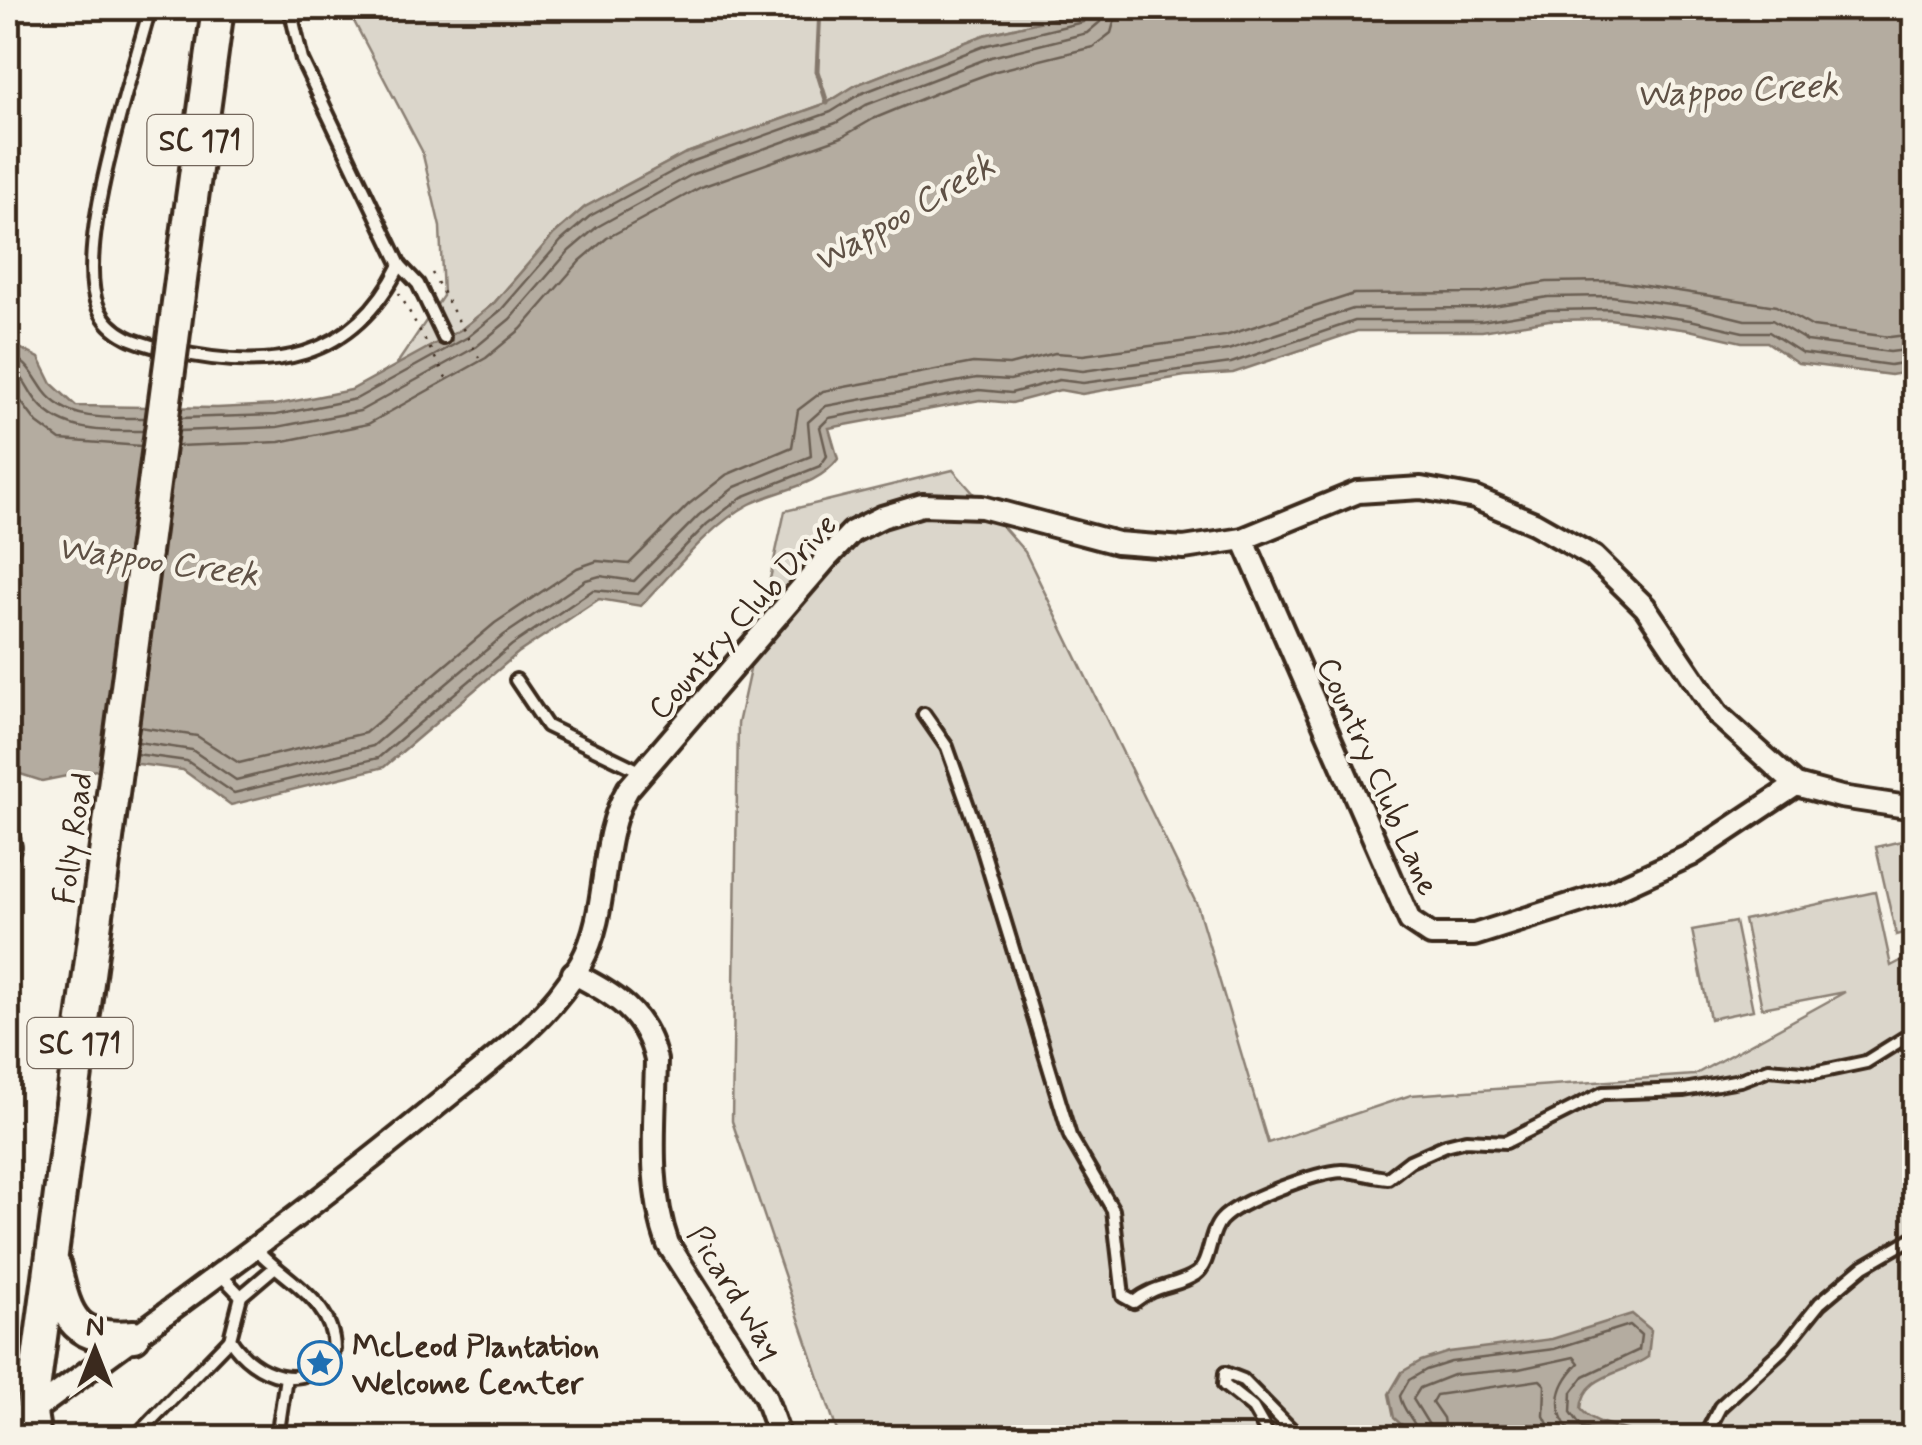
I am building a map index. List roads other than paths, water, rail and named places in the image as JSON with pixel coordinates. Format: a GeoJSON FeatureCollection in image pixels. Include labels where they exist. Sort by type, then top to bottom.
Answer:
{"type":"FeatureCollection","features":[{"type":"Feature","properties":{"kind":"main road","name":"Folly Road"},"geometry":{"type":"LineString","coordinates":[[22,1430],[51,1250],[218,8]]}},
{"type":"Feature","properties":{"kind":"main road"},"geometry":{"type":"LineString","coordinates":[[51,1250],[71,1318],[85,1332],[103,1339],[134,1336]]}},
{"type":"Feature","properties":{"kind":"street","name":"Country Club Drive"},"geometry":{"type":"LineString","coordinates":[[22,1430],[134,1336],[358,1171],[536,1023],[574,974],[597,927],[616,811],[642,773],[828,557],[852,532],[882,516],[951,503],[982,507],[1117,543],[1184,548],[1244,538],[1358,492],[1405,489],[1475,498],[1534,522],[1594,557],[1646,607],[1718,715],[1796,784],[1841,797],[1914,808]]}},
{"type":"Feature","properties":{"kind":"street","name":"Country Club Lane"},"geometry":{"type":"LineString","coordinates":[[1244,538],[1410,921],[1431,935],[1474,935],[1610,892],[1691,855],[1796,784]]}},
{"type":"Feature","properties":{"kind":"street","name":"Picard Way"},"geometry":{"type":"LineString","coordinates":[[574,974],[624,1000],[652,1040],[656,1060],[654,1191],[660,1222],[668,1244],[766,1396],[780,1438]]}},
{"type":"Feature","properties":{"kind":"lane"},"geometry":{"type":"LineString","coordinates":[[150,8],[95,226],[92,268],[96,304],[110,326],[133,341],[214,360],[260,364],[298,357],[351,328],[390,286],[400,265]]}},
{"type":"Feature","properties":{"kind":"lane"},"geometry":{"type":"LineString","coordinates":[[290,8],[302,60],[400,265],[418,284],[444,338]]}},
{"type":"Feature","properties":{"kind":"lane"},"geometry":{"type":"LineString","coordinates":[[516,680],[548,726],[642,773]]}},
{"type":"Feature","properties":{"kind":"lane"},"geometry":{"type":"LineString","coordinates":[[924,714],[946,747],[978,834],[1070,1136],[1112,1210],[1123,1296],[1134,1302],[1153,1287],[1194,1276],[1203,1266],[1207,1246],[1220,1221],[1235,1209],[1320,1174],[1345,1171],[1388,1178],[1410,1161],[1446,1145],[1466,1140],[1506,1142],[1602,1092],[1684,1090],[1740,1080],[1769,1069],[1814,1073],[1866,1062],[1914,1032]]}},
{"type":"Feature","properties":{"kind":"lane"},"geometry":{"type":"LineString","coordinates":[[8,812],[15,847],[8,860]]}},
{"type":"Feature","properties":{"kind":"lane"},"geometry":{"type":"LineString","coordinates":[[1704,1438],[1720,1407],[1784,1348],[1820,1303],[1864,1266],[1914,1237]]}},
{"type":"Feature","properties":{"kind":"lane"},"geometry":{"type":"LineString","coordinates":[[230,1338],[242,1357],[267,1373],[286,1377],[312,1374],[334,1350],[334,1332],[298,1282],[274,1268],[254,1246]]}},
{"type":"Feature","properties":{"kind":"lane"},"geometry":{"type":"LineString","coordinates":[[134,1438],[230,1338],[241,1296],[274,1268]]}},
{"type":"Feature","properties":{"kind":"lane"},"geometry":{"type":"LineString","coordinates":[[219,1273],[241,1296]]}},
{"type":"Feature","properties":{"kind":"lane"},"geometry":{"type":"LineString","coordinates":[[1270,1438],[1253,1408],[1224,1385],[1225,1374],[1244,1380],[1300,1438]]}},
{"type":"Feature","properties":{"kind":"lane"},"geometry":{"type":"LineString","coordinates":[[276,1438],[286,1377]]}},
{"type":"Feature","properties":{"kind":"water","name":"Wappoo Creek"},"geometry":{"type":"Polygon","coordinates":[[[1098,8],[1914,8],[1914,371],[1891,375],[1798,363],[1767,342],[1742,342],[1689,330],[1609,319],[1549,320],[1482,331],[1357,331],[1233,373],[1185,376],[1082,394],[1060,390],[1012,403],[980,400],[829,428],[838,459],[820,476],[735,513],[706,537],[641,606],[599,599],[518,653],[384,767],[231,805],[183,770],[131,763],[42,781],[8,770],[8,342],[39,358],[52,384],[76,406],[275,405],[351,390],[462,329],[494,303],[554,234],[585,207],[684,154],[827,103],[856,85],[984,35],[1098,8]]]}},
{"type":"Feature","properties":{"kind":"water"},"geometry":{"type":"Polygon","coordinates":[[[1632,1314],[1651,1330],[1648,1357],[1596,1382],[1583,1397],[1581,1409],[1594,1419],[1643,1437],[1415,1437],[1394,1418],[1389,1394],[1402,1372],[1421,1361],[1449,1352],[1552,1339],[1632,1314]]]}},
{"type":"Feature","properties":{"kind":"waterway"},"geometry":{"type":"LineString","coordinates":[[820,8],[817,71],[827,103]]}},
{"type":"Feature","properties":{"kind":"place","name":"McLeod Plantation Welcome Center"},"geometry":{"type":"Point","coordinates":[320,1363]}}]}
